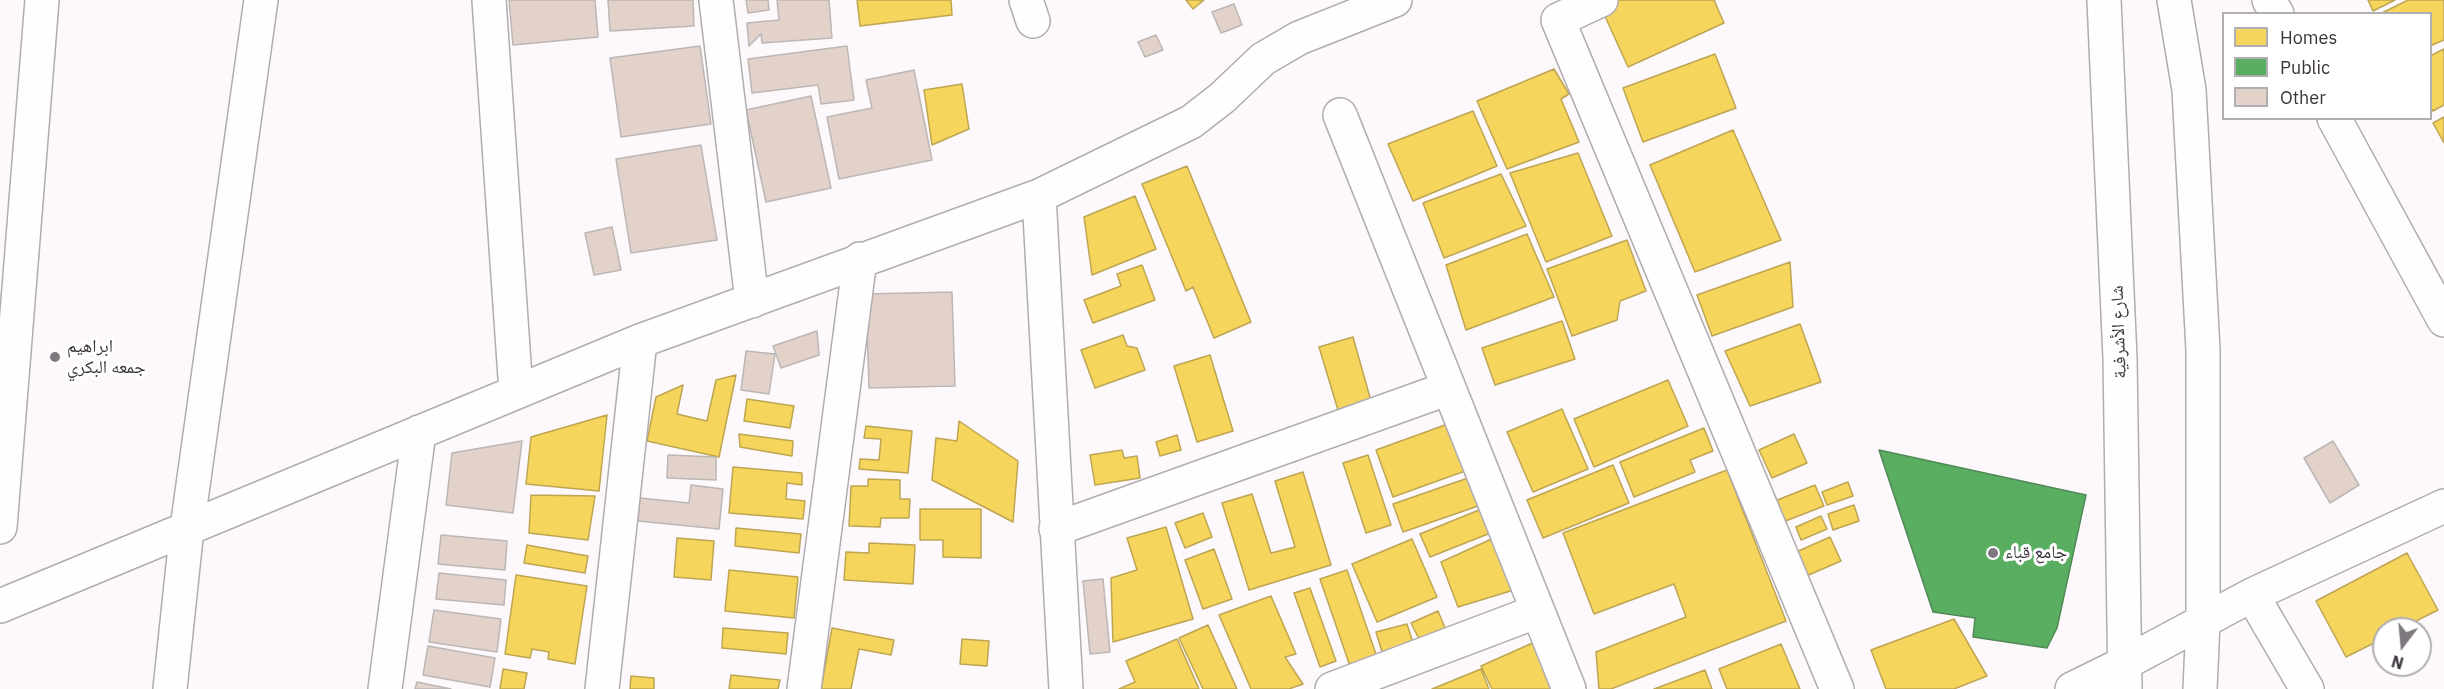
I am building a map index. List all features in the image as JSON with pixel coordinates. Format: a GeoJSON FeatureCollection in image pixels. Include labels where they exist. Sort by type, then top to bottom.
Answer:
{"type":"FeatureCollection","features":[{"type":"Feature","properties":{"kind":"street"},"geometry":{"type":"LineString","coordinates":[[0,527],[42,0]]}},
{"type":"Feature","properties":{"kind":"street"},"geometry":{"type":"LineString","coordinates":[[170,689],[187,528],[261,0]]}},
{"type":"Feature","properties":{"kind":"street"},"geometry":{"type":"LineString","coordinates":[[489,0],[516,392]]}},
{"type":"Feature","properties":{"kind":"street"},"geometry":{"type":"LineString","coordinates":[[716,0],[752,301]]}},
{"type":"Feature","properties":{"kind":"street"},"geometry":{"type":"LineString","coordinates":[[0,606],[640,341],[860,259],[1039,196],[1191,122],[1222,98],[1263,58],[1299,38],[1395,0]]}},
{"type":"Feature","properties":{"kind":"street"},"geometry":{"type":"LineString","coordinates":[[1601,0],[1558,20],[1837,689]]}},
{"type":"Feature","properties":{"kind":"street","name":"شارع الأشرفية"},"geometry":{"type":"LineString","coordinates":[[2104,0],[2120,358],[2125,676]]}},
{"type":"Feature","properties":{"kind":"street"},"geometry":{"type":"LineString","coordinates":[[2174,0],[2189,90],[2203,350],[2203,622],[2200,689]]}},
{"type":"Feature","properties":{"kind":"street"},"geometry":{"type":"LineString","coordinates":[[1340,115],[1569,689]]}},
{"type":"Feature","properties":{"kind":"street"},"geometry":{"type":"LineString","coordinates":[[2335,120],[2444,320]]}},
{"type":"Feature","properties":{"kind":"street"},"geometry":{"type":"LineString","coordinates":[[1039,196],[1066,689]]}},
{"type":"Feature","properties":{"kind":"street"},"geometry":{"type":"LineString","coordinates":[[804,689],[860,259]]}},
{"type":"Feature","properties":{"kind":"street"},"geometry":{"type":"LineString","coordinates":[[602,689],[640,341]]}},
{"type":"Feature","properties":{"kind":"street"},"geometry":{"type":"LineString","coordinates":[[1056,530],[1449,388]]}},
{"type":"Feature","properties":{"kind":"street"},"geometry":{"type":"LineString","coordinates":[[385,689],[418,432]]}},
{"type":"Feature","properties":{"kind":"street"},"geometry":{"type":"LineString","coordinates":[[2072,689],[2125,676],[2203,622],[2252,595],[2444,506]]}},
{"type":"Feature","properties":{"kind":"street"},"geometry":{"type":"LineString","coordinates":[[2252,595],[2307,689]]}},
{"type":"Feature","properties":{"kind":"street"},"geometry":{"type":"LineString","coordinates":[[1332,689],[1538,611]]}},
{"type":"Feature","properties":{"kind":"building: Homes"},"geometry":{"type":"Polygon","coordinates":[[[857,0],[951,0],[952,15],[860,26],[857,0]]]}},
{"type":"Feature","properties":{"kind":"building: Homes"},"geometry":{"type":"Polygon","coordinates":[[[1186,0],[1204,0],[1193,9],[1186,0]]]}},
{"type":"Feature","properties":{"kind":"building: Homes"},"geometry":{"type":"Polygon","coordinates":[[[1604,0],[1714,0],[1724,23],[1628,67],[1599,3],[1604,0]]]}},
{"type":"Feature","properties":{"kind":"building: Homes"},"geometry":{"type":"Polygon","coordinates":[[[2368,0],[2395,0],[2373,11],[2368,0]]]}},
{"type":"Feature","properties":{"kind":"building: Homes"},"geometry":{"type":"Polygon","coordinates":[[[2408,0],[2444,0],[2444,40],[2432,45],[2432,12],[2384,12],[2408,0]]]}},
{"type":"Feature","properties":{"kind":"building: Homes"},"geometry":{"type":"Polygon","coordinates":[[[2444,49],[2444,105],[2433,111],[2432,110],[2432,55],[2444,49]]]}},
{"type":"Feature","properties":{"kind":"building: Homes"},"geometry":{"type":"Polygon","coordinates":[[[1715,54],[1736,108],[1643,142],[1623,88],[1715,54]]]}},
{"type":"Feature","properties":{"kind":"building: Homes"},"geometry":{"type":"Polygon","coordinates":[[[1554,69],[1569,94],[1561,99],[1579,142],[1507,169],[1477,101],[1554,69]]]}},
{"type":"Feature","properties":{"kind":"building: Homes"},"geometry":{"type":"Polygon","coordinates":[[[962,84],[969,129],[932,145],[924,90],[962,84]]]}},
{"type":"Feature","properties":{"kind":"building: Homes"},"geometry":{"type":"Polygon","coordinates":[[[1473,111],[1497,166],[1413,201],[1388,144],[1473,111]]]}},
{"type":"Feature","properties":{"kind":"building: Homes"},"geometry":{"type":"Polygon","coordinates":[[[2444,117],[2444,143],[2433,123],[2444,117]]]}},
{"type":"Feature","properties":{"kind":"building: Homes"},"geometry":{"type":"Polygon","coordinates":[[[1733,130],[1781,240],[1695,272],[1650,165],[1733,130]]]}},
{"type":"Feature","properties":{"kind":"building: Homes"},"geometry":{"type":"Polygon","coordinates":[[[1578,153],[1612,236],[1546,262],[1510,173],[1578,153]]]}},
{"type":"Feature","properties":{"kind":"building: Homes"},"geometry":{"type":"Polygon","coordinates":[[[1187,166],[1251,322],[1214,338],[1193,287],[1186,291],[1142,184],[1187,166]]]}},
{"type":"Feature","properties":{"kind":"building: Homes"},"geometry":{"type":"Polygon","coordinates":[[[1501,174],[1526,226],[1444,258],[1423,203],[1501,174]]]}},
{"type":"Feature","properties":{"kind":"building: Homes"},"geometry":{"type":"Polygon","coordinates":[[[1135,196],[1156,249],[1092,275],[1084,217],[1135,196]]]}},
{"type":"Feature","properties":{"kind":"building: Homes"},"geometry":{"type":"Polygon","coordinates":[[[1527,234],[1554,297],[1466,330],[1446,265],[1527,234]]]}},
{"type":"Feature","properties":{"kind":"building: Homes"},"geometry":{"type":"Polygon","coordinates":[[[1627,240],[1646,291],[1620,301],[1617,320],[1572,336],[1547,269],[1627,240]]]}},
{"type":"Feature","properties":{"kind":"building: Homes"},"geometry":{"type":"Polygon","coordinates":[[[1790,262],[1793,307],[1712,336],[1697,295],[1790,262]]]}},
{"type":"Feature","properties":{"kind":"building: Homes"},"geometry":{"type":"Polygon","coordinates":[[[1142,265],[1155,300],[1093,323],[1084,300],[1121,286],[1117,274],[1142,265]]]}},
{"type":"Feature","properties":{"kind":"building: Homes"},"geometry":{"type":"Polygon","coordinates":[[[1562,321],[1575,359],[1495,385],[1482,348],[1562,321]]]}},
{"type":"Feature","properties":{"kind":"building: Homes"},"geometry":{"type":"Polygon","coordinates":[[[1800,324],[1821,382],[1750,406],[1725,351],[1800,324]]]}},
{"type":"Feature","properties":{"kind":"building: Homes"},"geometry":{"type":"Polygon","coordinates":[[[1123,335],[1127,346],[1137,348],[1145,370],[1095,388],[1081,350],[1123,335]]]}},
{"type":"Feature","properties":{"kind":"building: Homes"},"geometry":{"type":"Polygon","coordinates":[[[1353,337],[1371,401],[1338,410],[1319,347],[1353,337]]]}},
{"type":"Feature","properties":{"kind":"building: Homes"},"geometry":{"type":"Polygon","coordinates":[[[1210,355],[1233,431],[1197,442],[1174,366],[1210,355]]]}},
{"type":"Feature","properties":{"kind":"building: Homes"},"geometry":{"type":"Polygon","coordinates":[[[736,375],[719,457],[647,441],[656,397],[683,385],[677,414],[707,421],[716,380],[736,375]]]}},
{"type":"Feature","properties":{"kind":"building: Homes"},"geometry":{"type":"Polygon","coordinates":[[[1668,380],[1688,426],[1594,467],[1574,419],[1668,380]]]}},
{"type":"Feature","properties":{"kind":"building: Homes"},"geometry":{"type":"Polygon","coordinates":[[[747,399],[794,406],[790,428],[744,421],[747,399]]]}},
{"type":"Feature","properties":{"kind":"building: Homes"},"geometry":{"type":"Polygon","coordinates":[[[1562,409],[1588,469],[1533,492],[1507,432],[1562,409]]]}},
{"type":"Feature","properties":{"kind":"building: Homes"},"geometry":{"type":"Polygon","coordinates":[[[607,415],[599,491],[526,484],[531,437],[607,415]]]}},
{"type":"Feature","properties":{"kind":"building: Homes"},"geometry":{"type":"Polygon","coordinates":[[[959,421],[1018,461],[1013,522],[932,480],[936,438],[957,441],[959,421]]]}},
{"type":"Feature","properties":{"kind":"building: Homes"},"geometry":{"type":"Polygon","coordinates":[[[1456,421],[1465,471],[1393,497],[1376,450],[1456,421]]]}},
{"type":"Feature","properties":{"kind":"building: Homes"},"geometry":{"type":"Polygon","coordinates":[[[866,426],[912,431],[908,473],[859,469],[860,459],[879,460],[881,439],[864,438],[866,426]]]}},
{"type":"Feature","properties":{"kind":"building: Homes"},"geometry":{"type":"Polygon","coordinates":[[[1704,428],[1713,451],[1690,460],[1695,472],[1634,497],[1620,462],[1704,428]]]}},
{"type":"Feature","properties":{"kind":"building: Homes"},"geometry":{"type":"Polygon","coordinates":[[[739,434],[793,441],[792,456],[740,447],[739,434]]]}},
{"type":"Feature","properties":{"kind":"building: Homes"},"geometry":{"type":"Polygon","coordinates":[[[1794,434],[1807,463],[1772,478],[1759,450],[1794,434]]]}},
{"type":"Feature","properties":{"kind":"building: Homes"},"geometry":{"type":"Polygon","coordinates":[[[1177,435],[1181,450],[1160,456],[1156,442],[1177,435]]]}},
{"type":"Feature","properties":{"kind":"building: Homes"},"geometry":{"type":"Polygon","coordinates":[[[1122,450],[1124,458],[1137,456],[1140,478],[1095,485],[1090,455],[1122,450]]]}},
{"type":"Feature","properties":{"kind":"building: Homes"},"geometry":{"type":"Polygon","coordinates":[[[1368,455],[1391,525],[1366,533],[1343,463],[1368,455]]]}},
{"type":"Feature","properties":{"kind":"building: Homes"},"geometry":{"type":"Polygon","coordinates":[[[1613,465],[1629,503],[1543,538],[1527,500],[1613,465]]]}},
{"type":"Feature","properties":{"kind":"building: Homes"},"geometry":{"type":"Polygon","coordinates":[[[733,467],[802,473],[802,485],[787,483],[786,499],[805,501],[803,519],[729,513],[733,467]]]}},
{"type":"Feature","properties":{"kind":"building: Homes"},"geometry":{"type":"Polygon","coordinates":[[[1727,470],[1786,621],[1611,689],[1599,689],[1596,652],[1686,617],[1674,584],[1594,614],[1563,533],[1727,470]]]}},
{"type":"Feature","properties":{"kind":"building: Homes"},"geometry":{"type":"Polygon","coordinates":[[[1303,472],[1331,565],[1249,590],[1222,503],[1252,494],[1271,553],[1295,547],[1275,481],[1303,472]]]}},
{"type":"Feature","properties":{"kind":"building: Homes"},"geometry":{"type":"Polygon","coordinates":[[[1468,478],[1478,506],[1403,532],[1393,504],[1468,478]]]}},
{"type":"Feature","properties":{"kind":"building: Homes"},"geometry":{"type":"Polygon","coordinates":[[[868,479],[900,480],[900,499],[910,499],[909,518],[881,518],[880,527],[849,526],[851,486],[868,486],[868,479]]]}},
{"type":"Feature","properties":{"kind":"building: Homes"},"geometry":{"type":"Polygon","coordinates":[[[1848,482],[1853,496],[1827,505],[1822,492],[1848,482]]]}},
{"type":"Feature","properties":{"kind":"building: Homes"},"geometry":{"type":"Polygon","coordinates":[[[1815,485],[1824,506],[1783,522],[1775,501],[1815,485]]]}},
{"type":"Feature","properties":{"kind":"building: Homes"},"geometry":{"type":"Polygon","coordinates":[[[531,495],[595,496],[588,540],[529,533],[531,495]]]}},
{"type":"Feature","properties":{"kind":"building: Homes"},"geometry":{"type":"Polygon","coordinates":[[[1854,505],[1859,521],[1833,530],[1828,514],[1854,505]]]}},
{"type":"Feature","properties":{"kind":"building: Homes"},"geometry":{"type":"Polygon","coordinates":[[[1484,508],[1493,532],[1430,557],[1420,534],[1484,508]]]}},
{"type":"Feature","properties":{"kind":"building: Homes"},"geometry":{"type":"Polygon","coordinates":[[[920,509],[981,509],[981,558],[943,557],[943,540],[920,540],[920,509]]]}},
{"type":"Feature","properties":{"kind":"building: Homes"},"geometry":{"type":"Polygon","coordinates":[[[1203,513],[1212,537],[1185,548],[1175,523],[1203,513]]]}},
{"type":"Feature","properties":{"kind":"building: Homes"},"geometry":{"type":"Polygon","coordinates":[[[1821,516],[1827,529],[1801,540],[1796,527],[1821,516]]]}},
{"type":"Feature","properties":{"kind":"building: Homes"},"geometry":{"type":"Polygon","coordinates":[[[1166,527],[1193,619],[1113,642],[1111,578],[1137,570],[1127,538],[1166,527]]]}},
{"type":"Feature","properties":{"kind":"building: Homes"},"geometry":{"type":"Polygon","coordinates":[[[736,528],[801,534],[799,553],[735,546],[736,528]]]}},
{"type":"Feature","properties":{"kind":"building: Homes"},"geometry":{"type":"Polygon","coordinates":[[[1496,537],[1517,589],[1458,607],[1441,562],[1496,537]]]}},
{"type":"Feature","properties":{"kind":"building: Homes"},"geometry":{"type":"Polygon","coordinates":[[[1830,537],[1841,561],[1804,577],[1794,553],[1830,537]]]}},
{"type":"Feature","properties":{"kind":"building: Homes"},"geometry":{"type":"Polygon","coordinates":[[[677,538],[714,541],[711,580],[674,577],[677,538]]]}},
{"type":"Feature","properties":{"kind":"building: Homes"},"geometry":{"type":"Polygon","coordinates":[[[1412,539],[1437,597],[1377,622],[1352,564],[1412,539]]]}},
{"type":"Feature","properties":{"kind":"building: Homes"},"geometry":{"type":"Polygon","coordinates":[[[869,543],[915,545],[913,584],[844,580],[846,552],[869,553],[869,543]]]}},
{"type":"Feature","properties":{"kind":"building: Homes"},"geometry":{"type":"Polygon","coordinates":[[[527,545],[588,556],[585,573],[524,563],[527,545]]]}},
{"type":"Feature","properties":{"kind":"building: Homes"},"geometry":{"type":"Polygon","coordinates":[[[1214,549],[1232,599],[1203,609],[1185,560],[1214,549]]]}},
{"type":"Feature","properties":{"kind":"building: Homes"},"geometry":{"type":"Polygon","coordinates":[[[2407,553],[2438,610],[2424,617],[2372,617],[2372,644],[2346,657],[2316,601],[2407,553]]]}},
{"type":"Feature","properties":{"kind":"building: Homes"},"geometry":{"type":"Polygon","coordinates":[[[729,570],[798,577],[794,618],[725,611],[729,570]]]}},
{"type":"Feature","properties":{"kind":"building: Homes"},"geometry":{"type":"Polygon","coordinates":[[[1347,570],[1378,660],[1351,669],[1320,579],[1347,570]]]}},
{"type":"Feature","properties":{"kind":"building: Homes"},"geometry":{"type":"Polygon","coordinates":[[[516,575],[587,586],[575,664],[548,659],[549,652],[532,649],[530,658],[505,654],[516,575]]]}},
{"type":"Feature","properties":{"kind":"building: Homes"},"geometry":{"type":"Polygon","coordinates":[[[1310,588],[1336,661],[1320,667],[1294,593],[1310,588]]]}},
{"type":"Feature","properties":{"kind":"building: Homes"},"geometry":{"type":"Polygon","coordinates":[[[1271,596],[1296,654],[1285,657],[1303,684],[1289,689],[1251,689],[1219,615],[1271,596]]]}},
{"type":"Feature","properties":{"kind":"building: Homes"},"geometry":{"type":"Polygon","coordinates":[[[1438,611],[1446,630],[1420,641],[1411,623],[1438,611]]]}},
{"type":"Feature","properties":{"kind":"building: Homes"},"geometry":{"type":"Polygon","coordinates":[[[1954,619],[1987,676],[1954,689],[1886,689],[1871,650],[1954,619]]]}},
{"type":"Feature","properties":{"kind":"building: Homes"},"geometry":{"type":"Polygon","coordinates":[[[1407,624],[1413,643],[1382,652],[1376,632],[1407,624]]]}},
{"type":"Feature","properties":{"kind":"building: Homes"},"geometry":{"type":"Polygon","coordinates":[[[1208,625],[1237,689],[1203,689],[1179,638],[1208,625]]]}},
{"type":"Feature","properties":{"kind":"building: Homes"},"geometry":{"type":"Polygon","coordinates":[[[723,628],[788,633],[786,654],[722,648],[723,628]]]}},
{"type":"Feature","properties":{"kind":"building: Homes"},"geometry":{"type":"Polygon","coordinates":[[[832,628],[894,640],[891,655],[859,649],[851,689],[821,689],[832,628]]]}},
{"type":"Feature","properties":{"kind":"building: Homes"},"geometry":{"type":"Polygon","coordinates":[[[962,639],[989,641],[987,666],[960,664],[962,639]]]}},
{"type":"Feature","properties":{"kind":"building: Homes"},"geometry":{"type":"Polygon","coordinates":[[[1177,639],[1199,689],[1119,689],[1135,682],[1126,661],[1177,639]]]}},
{"type":"Feature","properties":{"kind":"building: Homes"},"geometry":{"type":"Polygon","coordinates":[[[1537,641],[1559,689],[1492,689],[1481,666],[1537,641]]]}},
{"type":"Feature","properties":{"kind":"building: Homes"},"geometry":{"type":"Polygon","coordinates":[[[1781,644],[1800,689],[1727,689],[1719,669],[1781,644]]]}},
{"type":"Feature","properties":{"kind":"building: Homes"},"geometry":{"type":"Polygon","coordinates":[[[503,669],[527,673],[524,689],[500,689],[503,669]]]}},
{"type":"Feature","properties":{"kind":"building: Homes"},"geometry":{"type":"Polygon","coordinates":[[[1481,669],[1489,689],[1432,689],[1481,669]]]}},
{"type":"Feature","properties":{"kind":"building: Homes"},"geometry":{"type":"Polygon","coordinates":[[[1705,670],[1712,689],[1654,689],[1705,670]]]}},
{"type":"Feature","properties":{"kind":"building: Homes"},"geometry":{"type":"Polygon","coordinates":[[[731,675],[780,680],[778,689],[729,689],[731,675]]]}},
{"type":"Feature","properties":{"kind":"building: Homes"},"geometry":{"type":"Polygon","coordinates":[[[631,676],[654,678],[654,689],[630,689],[631,676]]]}},
{"type":"Feature","properties":{"kind":"building: Public","name":"جامع قباء"},"geometry":{"type":"Polygon","coordinates":[[[1879,450],[2086,495],[2057,628],[2047,648],[1973,637],[1975,618],[1933,612],[1879,450]]]}},
{"type":"Feature","properties":{"kind":"building: Other"},"geometry":{"type":"Polygon","coordinates":[[[509,0],[595,0],[598,37],[513,45],[509,0]]]}},
{"type":"Feature","properties":{"kind":"building: Other"},"geometry":{"type":"Polygon","coordinates":[[[608,0],[693,0],[694,26],[610,31],[608,0]]]}},
{"type":"Feature","properties":{"kind":"building: Other"},"geometry":{"type":"Polygon","coordinates":[[[746,0],[768,0],[769,10],[748,13],[746,0]]]}},
{"type":"Feature","properties":{"kind":"building: Other"},"geometry":{"type":"Polygon","coordinates":[[[777,0],[829,0],[832,38],[762,43],[761,34],[749,46],[747,23],[779,20],[777,0]]]}},
{"type":"Feature","properties":{"kind":"building: Other"},"geometry":{"type":"Polygon","coordinates":[[[1234,4],[1242,25],[1221,33],[1212,12],[1234,4]]]}},
{"type":"Feature","properties":{"kind":"building: Other"},"geometry":{"type":"Polygon","coordinates":[[[1156,35],[1163,50],[1145,57],[1138,42],[1156,35]]]}},
{"type":"Feature","properties":{"kind":"building: Other"},"geometry":{"type":"Polygon","coordinates":[[[700,46],[711,124],[621,137],[610,58],[700,46]]]}},
{"type":"Feature","properties":{"kind":"building: Other"},"geometry":{"type":"Polygon","coordinates":[[[847,46],[854,100],[821,104],[818,85],[752,93],[748,59],[847,46]]]}},
{"type":"Feature","properties":{"kind":"building: Other"},"geometry":{"type":"Polygon","coordinates":[[[914,70],[932,160],[839,179],[827,117],[872,108],[866,80],[914,70]]]}},
{"type":"Feature","properties":{"kind":"building: Other"},"geometry":{"type":"Polygon","coordinates":[[[811,96],[831,188],[766,202],[746,110],[811,96]]]}},
{"type":"Feature","properties":{"kind":"building: Other"},"geometry":{"type":"Polygon","coordinates":[[[701,145],[717,240],[631,253],[616,159],[701,145]]]}},
{"type":"Feature","properties":{"kind":"building: Other"},"geometry":{"type":"Polygon","coordinates":[[[612,227],[621,270],[594,275],[585,233],[612,227]]]}},
{"type":"Feature","properties":{"kind":"building: Other"},"geometry":{"type":"Polygon","coordinates":[[[952,292],[955,386],[869,388],[866,294],[952,292]]]}},
{"type":"Feature","properties":{"kind":"building: Other"},"geometry":{"type":"Polygon","coordinates":[[[817,331],[819,355],[781,368],[773,346],[817,331]]]}},
{"type":"Feature","properties":{"kind":"building: Other"},"geometry":{"type":"Polygon","coordinates":[[[746,351],[775,354],[769,394],[741,390],[746,351]]]}},
{"type":"Feature","properties":{"kind":"building: Other"},"geometry":{"type":"Polygon","coordinates":[[[522,441],[513,513],[446,505],[452,453],[522,441]]]}},
{"type":"Feature","properties":{"kind":"building: Other"},"geometry":{"type":"Polygon","coordinates":[[[2333,441],[2359,485],[2330,503],[2304,458],[2333,441]]]}},
{"type":"Feature","properties":{"kind":"building: Other"},"geometry":{"type":"Polygon","coordinates":[[[668,455],[716,457],[716,480],[667,478],[668,455]]]}},
{"type":"Feature","properties":{"kind":"building: Other"},"geometry":{"type":"Polygon","coordinates":[[[691,485],[723,489],[719,529],[638,521],[640,498],[689,503],[691,485]]]}},
{"type":"Feature","properties":{"kind":"building: Other"},"geometry":{"type":"Polygon","coordinates":[[[441,535],[507,541],[505,570],[438,564],[441,535]]]}},
{"type":"Feature","properties":{"kind":"building: Other"},"geometry":{"type":"Polygon","coordinates":[[[439,573],[506,580],[504,605],[436,599],[439,573]]]}},
{"type":"Feature","properties":{"kind":"building: Other"},"geometry":{"type":"Polygon","coordinates":[[[1103,579],[1110,652],[1090,654],[1083,581],[1103,579]]]}},
{"type":"Feature","properties":{"kind":"building: Other"},"geometry":{"type":"Polygon","coordinates":[[[434,610],[501,619],[497,652],[429,642],[434,610]]]}},
{"type":"Feature","properties":{"kind":"building: Other"},"geometry":{"type":"Polygon","coordinates":[[[428,646],[495,658],[490,687],[423,675],[428,646]]]}},
{"type":"Feature","properties":{"kind":"building: Other"},"geometry":{"type":"Polygon","coordinates":[[[417,682],[451,689],[415,689],[417,682]]]}},
{"type":"Feature","properties":{"kind":"place","name":"ابراهيم جمعه البكري"},"geometry":{"type":"Point","coordinates":[55,357]}},
{"type":"Feature","properties":{"kind":"place","name":"جامع قباء"},"geometry":{"type":"Point","coordinates":[1993,553]}}]}
